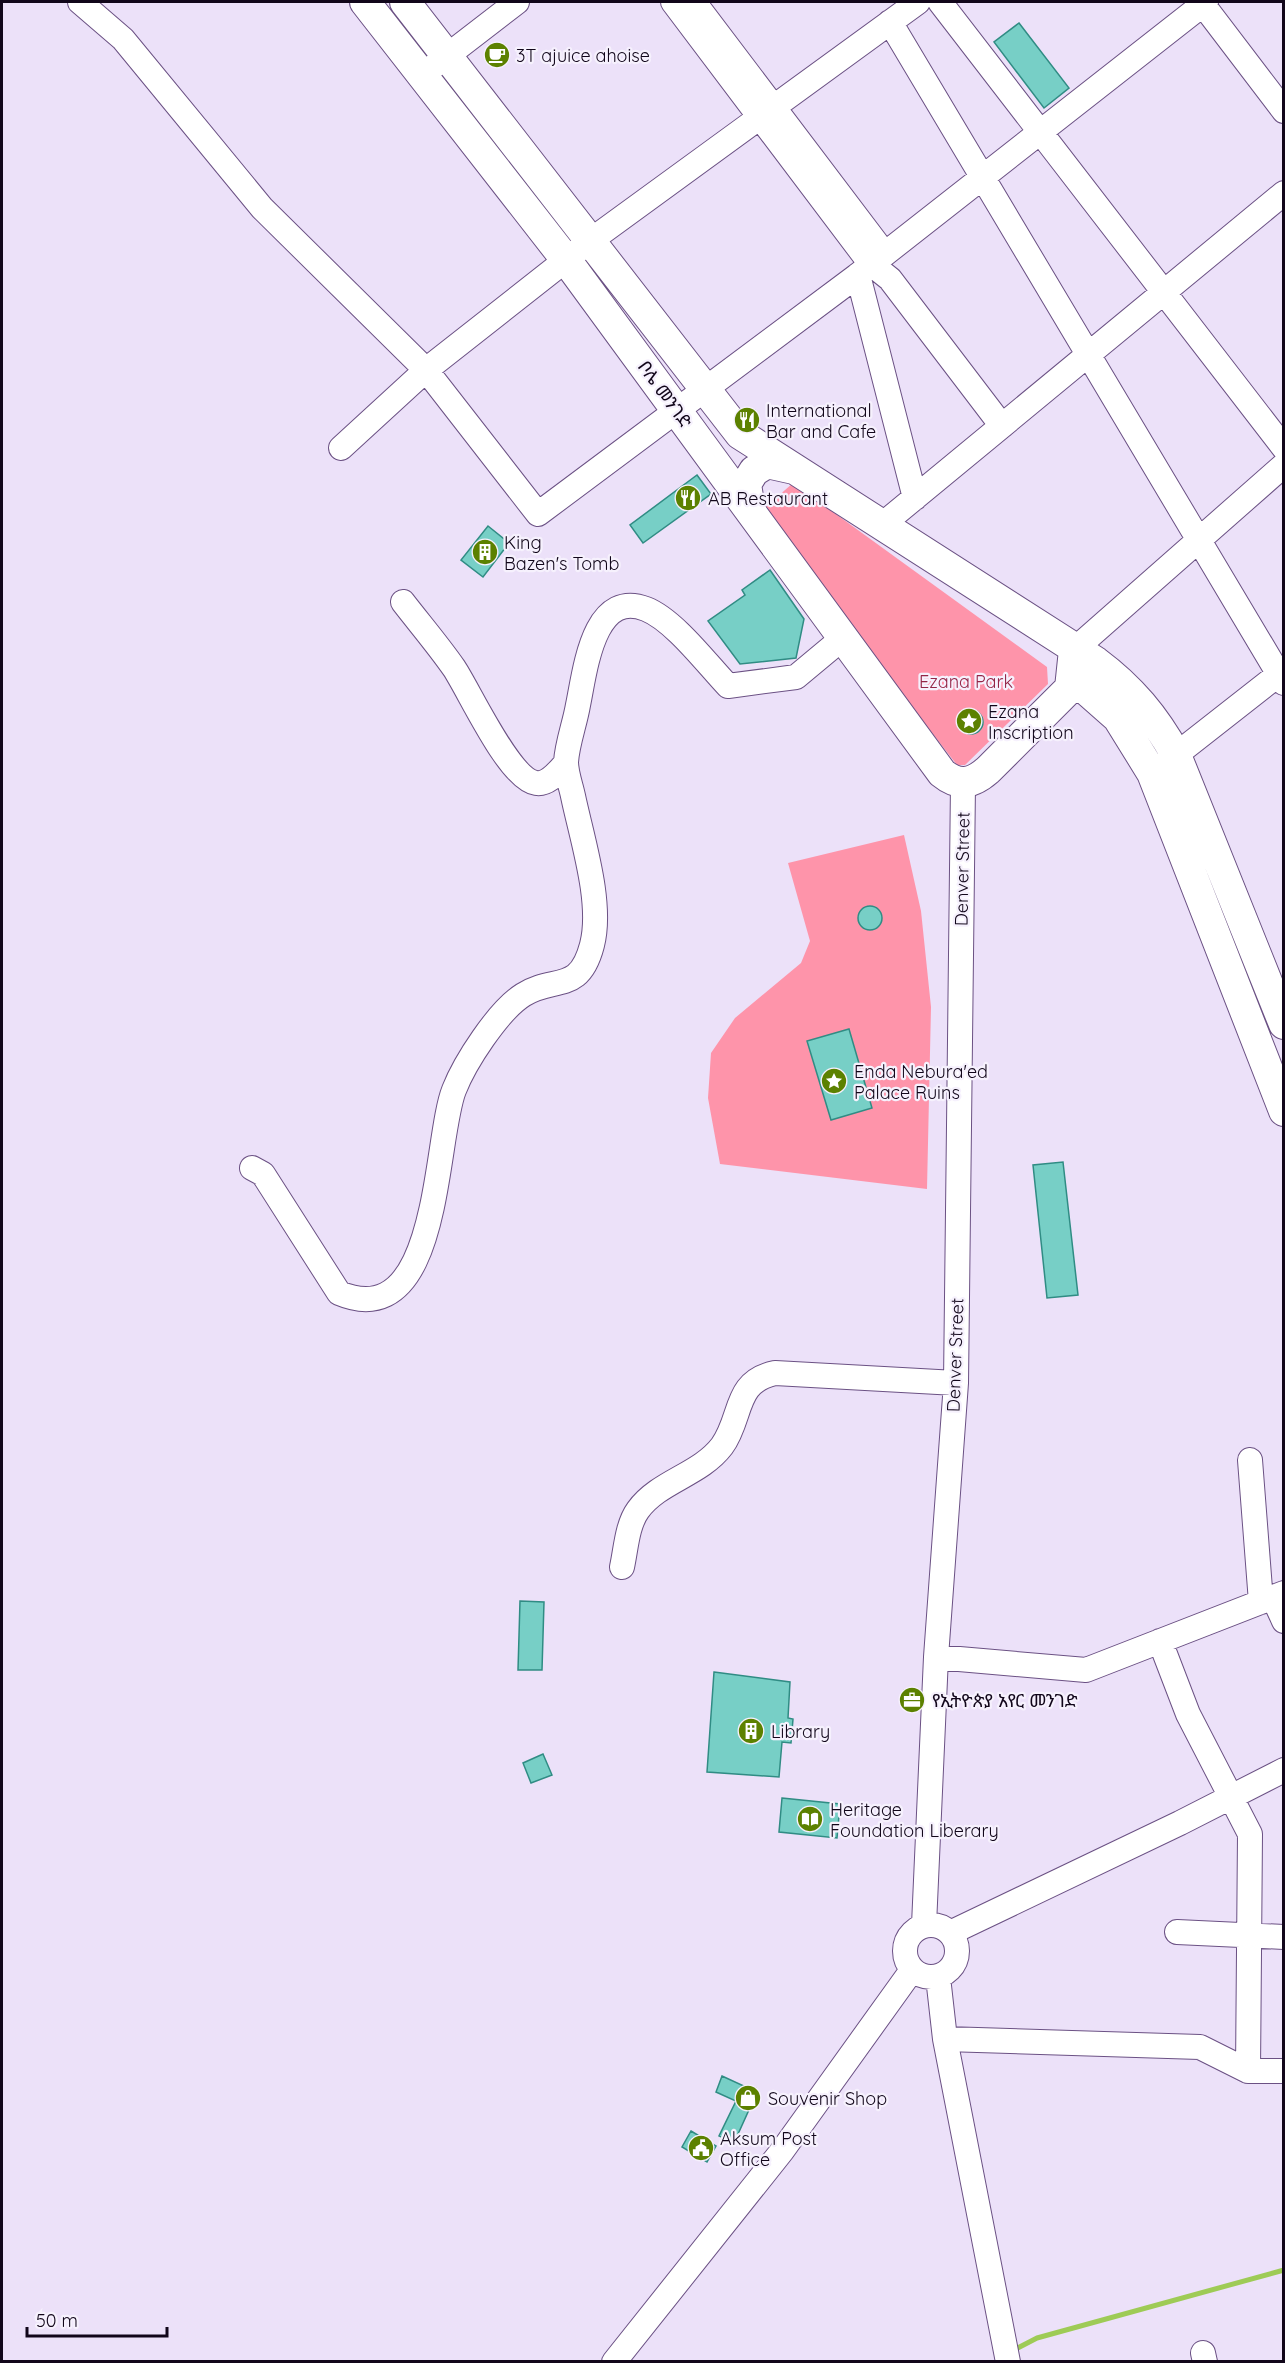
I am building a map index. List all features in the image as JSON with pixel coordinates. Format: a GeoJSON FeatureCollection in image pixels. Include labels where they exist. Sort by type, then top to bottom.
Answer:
{"type":"FeatureCollection","features":[{"type":"Feature","properties":{"kind":"main road","name":"ቦሌ መንገድ"},"geometry":{"type":"LineString","coordinates":[[365,2],[567,261],[942,773],[951,781],[963,783]]}},
{"type":"Feature","properties":{"kind":"main road","name":"ቦሌ መንገድ"},"geometry":{"type":"LineString","coordinates":[[405,2],[740,434],[797,470]]}},
{"type":"Feature","properties":{"kind":"main road"},"geometry":{"type":"LineString","coordinates":[[750,510],[746,484],[754,471],[767,463],[797,470],[1118,678],[1152,714],[1176,755],[1283,1023]]}},
{"type":"Feature","properties":{"kind":"main road"},"geometry":{"type":"LineString","coordinates":[[963,783],[978,779],[983,775],[1070,688],[1074,650]]}},
{"type":"Feature","properties":{"kind":"main road"},"geometry":{"type":"LineString","coordinates":[[1070,688],[1084,688],[1119,718],[1152,773],[1284,1111]]}},
{"type":"Feature","properties":{"kind":"street"},"geometry":{"type":"LineString","coordinates":[[80,2],[123,39],[262,208],[426,370],[538,514],[706,390],[983,178],[1203,2],[1284,111]]}},
{"type":"Feature","properties":{"kind":"street"},"geometry":{"type":"LineString","coordinates":[[421,76],[517,2]]}},
{"type":"Feature","properties":{"kind":"street"},"geometry":{"type":"LineString","coordinates":[[673,2],[768,112]]}},
{"type":"Feature","properties":{"kind":"street"},"geometry":{"type":"LineString","coordinates":[[694,2],[871,263],[890,279],[1002,426]]}},
{"type":"Feature","properties":{"kind":"street"},"geometry":{"type":"LineString","coordinates":[[341,448],[426,370],[590,241],[918,2]]}},
{"type":"Feature","properties":{"kind":"street"},"geometry":{"type":"LineString","coordinates":[[940,2],[1284,448]]}},
{"type":"Feature","properties":{"kind":"street"},"geometry":{"type":"LineString","coordinates":[[891,22],[1199,541],[1282,676],[1152,773]]}},
{"type":"Feature","properties":{"kind":"street"},"geometry":{"type":"LineString","coordinates":[[883,524],[1284,193]]}},
{"type":"Feature","properties":{"kind":"street"},"geometry":{"type":"LineString","coordinates":[[871,263],[915,498]]}},
{"type":"Feature","properties":{"kind":"street"},"geometry":{"type":"LineString","coordinates":[[1074,650],[1284,465]]}},
{"type":"Feature","properties":{"kind":"street"},"geometry":{"type":"LineString","coordinates":[[403,602],[454,669],[503,753],[525,779],[542,783],[549,780],[566,763]]}},
{"type":"Feature","properties":{"kind":"street"},"geometry":{"type":"LineString","coordinates":[[252,1168],[263,1174],[339,1293],[362,1300],[382,1295],[402,1279],[421,1248],[436,1197],[453,1091],[469,1063],[507,1009],[536,988],[553,986],[576,976],[586,965],[590,954],[593,942],[594,899],[566,763],[592,640],[603,620],[618,609],[633,605],[647,609],[665,621],[728,686],[796,677],[844,637]]}},
{"type":"Feature","properties":{"kind":"street","name":"Denver Street"},"geometry":{"type":"LineString","coordinates":[[924,1925],[936,1657],[956,1383],[963,783]]}},
{"type":"Feature","properties":{"kind":"street"},"geometry":{"type":"LineString","coordinates":[[1256,1035],[1283,1023]]}},
{"type":"Feature","properties":{"kind":"street"},"geometry":{"type":"LineString","coordinates":[[622,1567],[631,1526],[638,1510],[650,1497],[694,1471],[716,1454],[731,1431],[743,1395],[754,1379],[775,1373],[956,1383]]}},
{"type":"Feature","properties":{"kind":"street"},"geometry":{"type":"LineString","coordinates":[[1250,1460],[1273,1597],[1284,1621]]}},
{"type":"Feature","properties":{"kind":"street"},"geometry":{"type":"LineString","coordinates":[[936,1657],[1086,1670],[1273,1597]]}},
{"type":"Feature","properties":{"kind":"street"},"geometry":{"type":"LineString","coordinates":[[1160,1641],[1188,1714],[1250,1834],[1248,2071]]}},
{"type":"Feature","properties":{"kind":"street"},"geometry":{"type":"LineString","coordinates":[[950,1932],[1180,1823],[1284,1770]]}},
{"type":"Feature","properties":{"kind":"street"},"geometry":{"type":"LineString","coordinates":[[924,1925],[942,1927],[950,1932],[955,1940],[956,1958],[953,1966],[938,1977],[920,1975],[912,1970],[907,1962],[905,1944],[916,1929],[924,1925]]}},
{"type":"Feature","properties":{"kind":"street"},"geometry":{"type":"LineString","coordinates":[[1177,1932],[1284,1937]]}},
{"type":"Feature","properties":{"kind":"street"},"geometry":{"type":"LineString","coordinates":[[614,2361],[782,2151],[912,1970]]}},
{"type":"Feature","properties":{"kind":"street"},"geometry":{"type":"LineString","coordinates":[[938,1977],[945,2039],[1006,2352]]}},
{"type":"Feature","properties":{"kind":"street"},"geometry":{"type":"LineString","coordinates":[[945,2039],[1200,2047],[1248,2071],[1284,2071]]}},
{"type":"Feature","properties":{"kind":"green space","name":"Ezana Park"},"geometry":{"type":"Polygon","coordinates":[[[793,483],[1047,667],[1048,684],[965,765],[957,765],[760,512],[793,483]]]}},
{"type":"Feature","properties":{"kind":"green space"},"geometry":{"type":"Polygon","coordinates":[[[904,835],[921,911],[931,1007],[927,1189],[720,1164],[708,1098],[711,1053],[735,1018],[801,963],[810,941],[788,863],[904,835]]]}},
{"type":"Feature","properties":{"kind":"building"},"geometry":{"type":"Polygon","coordinates":[[[1019,23],[1069,88],[1044,108],[994,42],[1019,23]]]}},
{"type":"Feature","properties":{"kind":"building"},"geometry":{"type":"Polygon","coordinates":[[[697,475],[711,494],[643,543],[630,525],[697,475]]]}},
{"type":"Feature","properties":{"kind":"building","name":"King Bazen's Tomb"},"geometry":{"type":"Polygon","coordinates":[[[488,526],[509,543],[483,577],[461,560],[488,526]]]}},
{"type":"Feature","properties":{"kind":"building"},"geometry":{"type":"Polygon","coordinates":[[[770,570],[804,619],[796,658],[740,664],[708,621],[745,595],[742,590],[770,570]]]}},
{"type":"Feature","properties":{"kind":"building"},"geometry":{"type":"Polygon","coordinates":[[[966,710],[976,710],[983,717],[983,727],[976,734],[966,734],[959,727],[959,717],[966,710]]]}},
{"type":"Feature","properties":{"kind":"building"},"geometry":{"type":"Polygon","coordinates":[[[870,906],[879,909],[882,918],[879,927],[870,930],[861,927],[858,918],[861,909],[870,906]]]}},
{"type":"Feature","properties":{"kind":"building"},"geometry":{"type":"Polygon","coordinates":[[[849,1029],[872,1108],[831,1120],[807,1041],[849,1029]]]}},
{"type":"Feature","properties":{"kind":"building"},"geometry":{"type":"Polygon","coordinates":[[[1063,1162],[1078,1295],[1047,1298],[1033,1165],[1063,1162]]]}},
{"type":"Feature","properties":{"kind":"building"},"geometry":{"type":"Polygon","coordinates":[[[520,1601],[544,1602],[542,1670],[518,1670],[520,1601]]]}},
{"type":"Feature","properties":{"kind":"building","name":"Library"},"geometry":{"type":"Polygon","coordinates":[[[714,1672],[790,1682],[788,1718],[793,1719],[791,1743],[782,1742],[779,1777],[707,1772],[714,1672]]]}},
{"type":"Feature","properties":{"kind":"building"},"geometry":{"type":"Polygon","coordinates":[[[543,1754],[552,1775],[531,1783],[523,1763],[543,1754]]]}},
{"type":"Feature","properties":{"kind":"building"},"geometry":{"type":"Polygon","coordinates":[[[782,1798],[840,1804],[837,1838],[779,1832],[782,1798]]]}},
{"type":"Feature","properties":{"kind":"building"},"geometry":{"type":"Polygon","coordinates":[[[722,2076],[757,2092],[734,2143],[719,2136],[736,2101],[716,2092],[722,2076]]]}},
{"type":"Feature","properties":{"kind":"building","name":"Aksum Post Office"},"geometry":{"type":"Polygon","coordinates":[[[691,2131],[716,2146],[707,2162],[682,2147],[691,2131]]]}},
{"type":"Feature","properties":{"kind":"waterway"},"geometry":{"type":"LineString","coordinates":[[1012,2351],[1037,2338],[1284,2270]]}},
{"type":"Feature","properties":{"kind":"place","name":"3T ajuice ahoise"},"geometry":{"type":"Point","coordinates":[497,55]}},
{"type":"Feature","properties":{"kind":"place","name":"International Bar and Cafe"},"geometry":{"type":"Point","coordinates":[747,420]}},
{"type":"Feature","properties":{"kind":"place","name":"AB Restaurant"},"geometry":{"type":"Point","coordinates":[688,498]}},
{"type":"Feature","properties":{"kind":"place","name":"King Bazen's Tomb"},"geometry":{"type":"Point","coordinates":[485,552]}},
{"type":"Feature","properties":{"kind":"place","name":"Ezana Inscription"},"geometry":{"type":"Point","coordinates":[969,721]}},
{"type":"Feature","properties":{"kind":"place","name":"Enda Nebura'ed Palace Ruins"},"geometry":{"type":"Point","coordinates":[834,1081]}},
{"type":"Feature","properties":{"kind":"place","name":"የኢትዮጵያ አየር መንገድ"},"geometry":{"type":"Point","coordinates":[912,1700]}},
{"type":"Feature","properties":{"kind":"place","name":"Library"},"geometry":{"type":"Point","coordinates":[751,1731]}},
{"type":"Feature","properties":{"kind":"place","name":"Heritage Foundation Liberary"},"geometry":{"type":"Point","coordinates":[810,1819]}},
{"type":"Feature","properties":{"kind":"place","name":"Souvenir Shop"},"geometry":{"type":"Point","coordinates":[748,2098]}},
{"type":"Feature","properties":{"kind":"place","name":"Aksum Post Office"},"geometry":{"type":"Point","coordinates":[701,2148]}}]}
